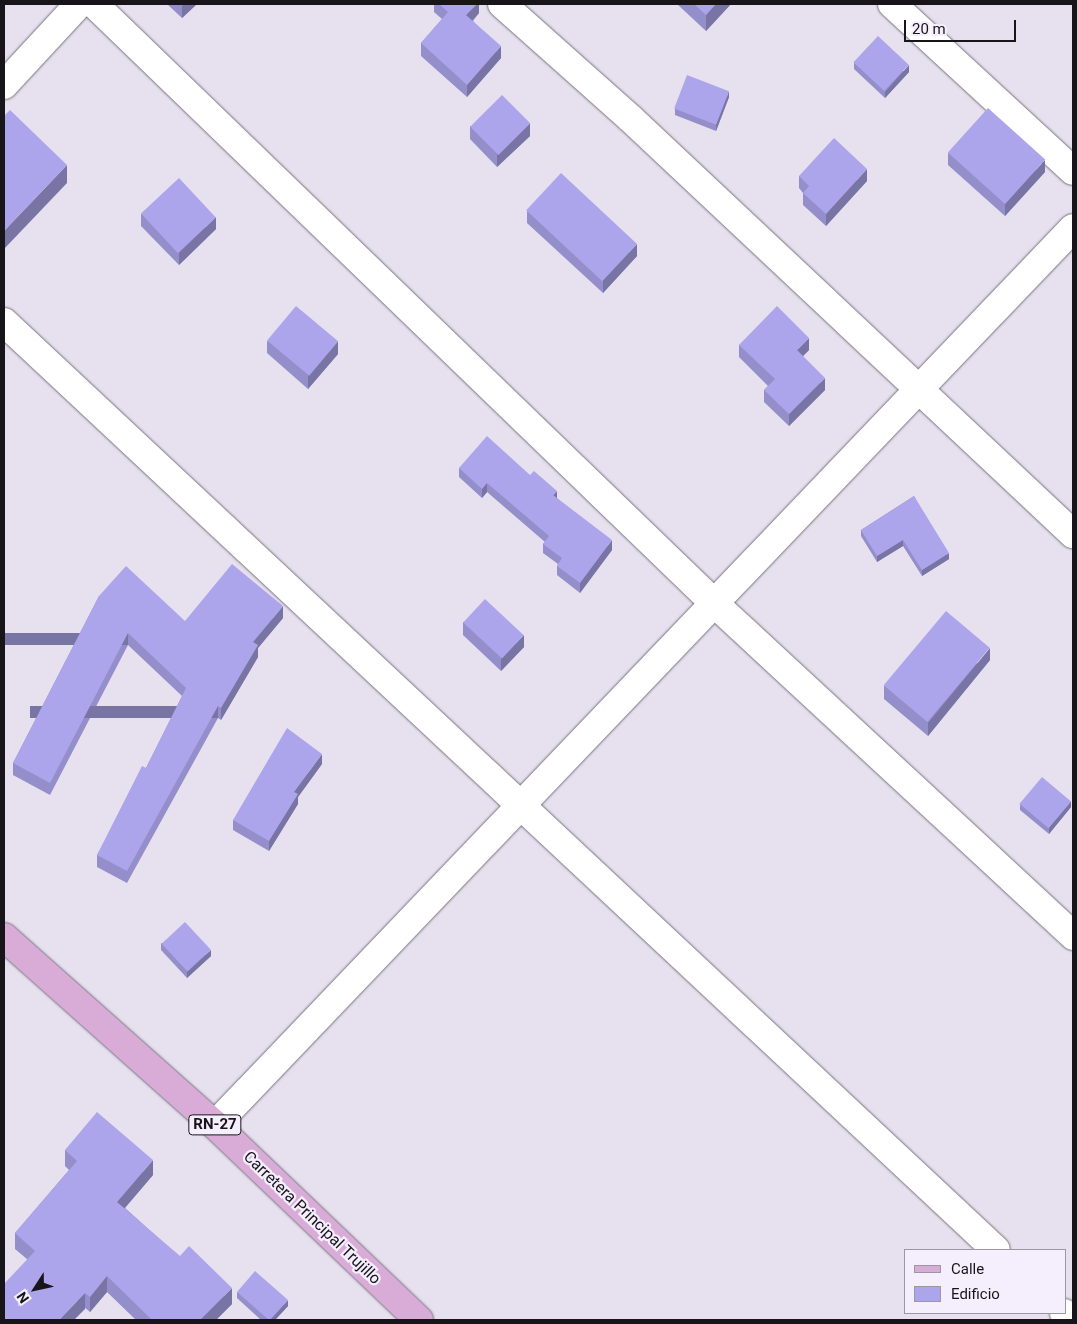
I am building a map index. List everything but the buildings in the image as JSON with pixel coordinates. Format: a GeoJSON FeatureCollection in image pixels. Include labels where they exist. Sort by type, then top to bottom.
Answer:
{"type":"FeatureCollection","features":[{"type":"Feature","properties":{"kind":"main road","name":"Carretera Principal Trujillo"},"geometry":{"type":"LineString","coordinates":[[4,937],[215,1125],[419,1320]]}},
{"type":"Feature","properties":{"kind":"street"},"geometry":{"type":"LineString","coordinates":[[4,85],[79,4]]}},
{"type":"Feature","properties":{"kind":"street"},"geometry":{"type":"LineString","coordinates":[[94,4],[714,603],[1073,936]]}},
{"type":"Feature","properties":{"kind":"street"},"geometry":{"type":"LineString","coordinates":[[502,4],[919,389],[1073,534]]}},
{"type":"Feature","properties":{"kind":"street"},"geometry":{"type":"LineString","coordinates":[[892,4],[1073,171]]}},
{"type":"Feature","properties":{"kind":"street"},"geometry":{"type":"LineString","coordinates":[[215,1125],[1073,228]]}},
{"type":"Feature","properties":{"kind":"street"},"geometry":{"type":"LineString","coordinates":[[4,322],[518,808],[995,1249]]}}]}
